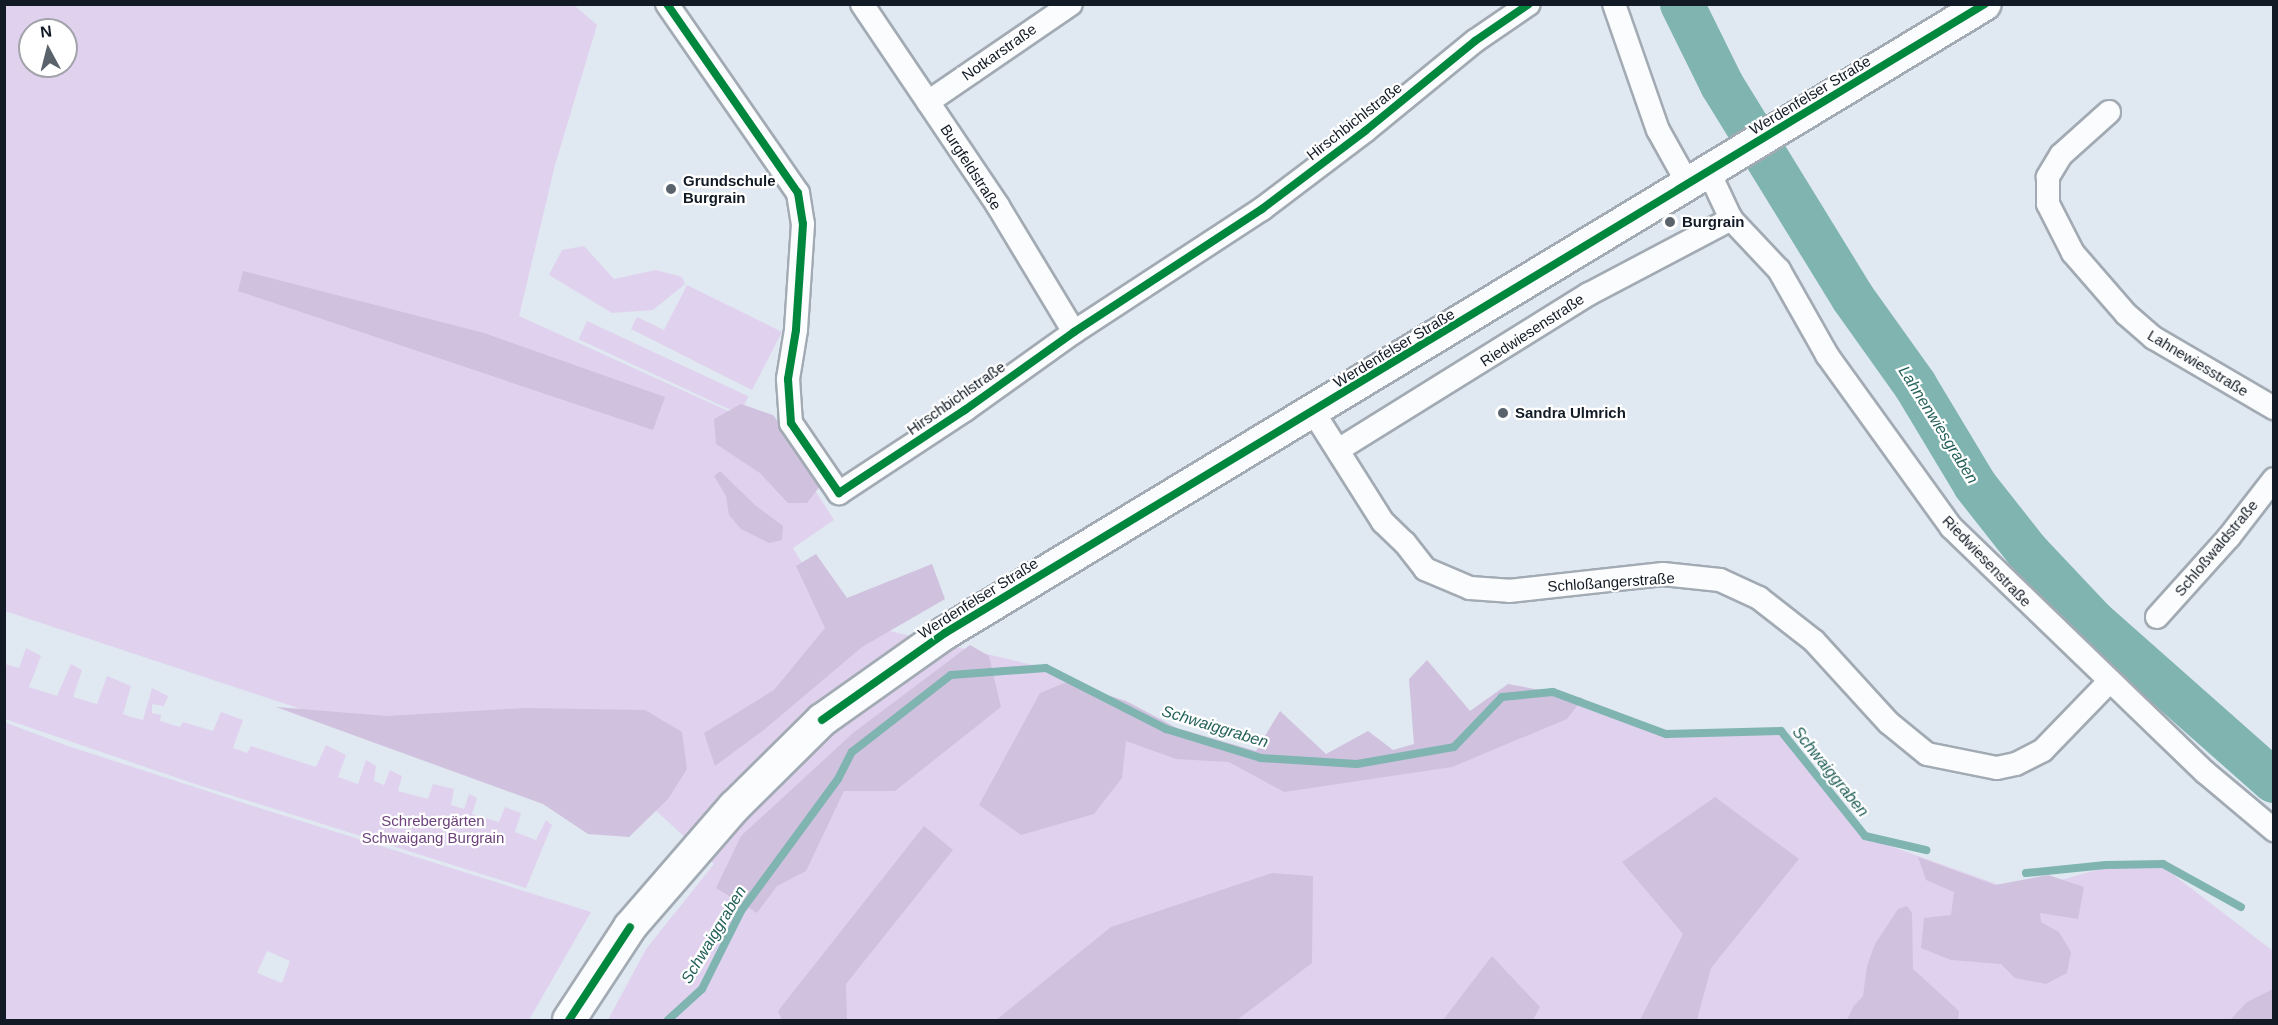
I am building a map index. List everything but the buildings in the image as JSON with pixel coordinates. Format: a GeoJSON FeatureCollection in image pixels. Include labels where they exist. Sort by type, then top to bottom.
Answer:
{"type":"FeatureCollection","features":[{"type":"Feature","properties":{"kind":"street","name":"Hirschbichlstraße"},"geometry":{"type":"LineString","coordinates":[[667,4],[798,193],[803,224],[796,330],[788,379],[791,423],[839,493],[964,410],[1074,332],[1262,209],[1365,131],[1475,41],[1529,4]]}},
{"type":"Feature","properties":{"kind":"street","name":"Burgfeldstraße"},"geometry":{"type":"LineString","coordinates":[[862,4],[998,206],[1074,332]]}},
{"type":"Feature","properties":{"kind":"street","name":"Notkarstraße"},"geometry":{"type":"LineString","coordinates":[[928,102],[1043,11],[1071,4]]}},
{"type":"Feature","properties":{"kind":"street","name":"Riedwiesenstraße"},"geometry":{"type":"LineString","coordinates":[[1614,4],[1658,130],[1731,219],[1779,270],[1827,355],[1951,527],[2109,682],[2206,773],[2274,830]]}},
{"type":"Feature","properties":{"kind":"street","name":"Werdenfelser Straße"},"geometry":{"type":"LineString","coordinates":[[569,1020],[630,927],[734,807],[822,720],[955,627],[1168,496],[1314,412],[1985,4]]}},
{"type":"Feature","properties":{"kind":"street","name":"Lahnewiesstraße"},"geometry":{"type":"LineString","coordinates":[[2109,112],[2061,155],[2048,177],[2048,204],[2073,253],[2126,315],[2154,339],[2274,408]]}},
{"type":"Feature","properties":{"kind":"street","name":"Riedwiesenstraße"},"geometry":{"type":"LineString","coordinates":[[1338,450],[1589,294],[1731,219]]}},
{"type":"Feature","properties":{"kind":"street","name":"Schloßangerstraße"},"geometry":{"type":"LineString","coordinates":[[1314,412],[1383,522],[1405,543],[1425,569],[1444,579],[1470,588],[1509,591],[1663,574],[1720,580],[1759,598],[1814,641],[1889,723],[1927,754],[1997,768],[2016,764],[2043,750],[2109,682]]}},
{"type":"Feature","properties":{"kind":"street","name":"Schloßwaldstraße"},"geometry":{"type":"LineString","coordinates":[[2157,617],[2229,537],[2274,479]]}},
{"type":"Feature","properties":{"kind":"green space"},"geometry":{"type":"Polygon","coordinates":[[[5,5],[574,5],[597,25],[555,165],[519,316],[779,434],[834,520],[793,548],[835,618],[1045,668],[1167,729],[1262,759],[1357,766],[1553,693],[1666,735],[1780,733],[1865,837],[2019,892],[2107,867],[2162,866],[2273,951],[2273,1020],[608,1020],[646,949],[714,864],[652,807],[382,736],[5,611],[5,5]]]}},
{"type":"Feature","properties":{"kind":"green space"},"geometry":{"type":"Polygon","coordinates":[[[584,246],[614,279],[656,270],[682,277],[685,284],[653,310],[612,313],[549,275],[562,250],[584,246]]]}},
{"type":"Feature","properties":{"kind":"green space"},"geometry":{"type":"Polygon","coordinates":[[[687,285],[782,332],[752,390],[631,329],[637,317],[664,330],[687,285]]]}},
{"type":"Feature","properties":{"kind":"green space"},"geometry":{"type":"Polygon","coordinates":[[[587,321],[748,396],[740,414],[579,339],[587,321]]]}},
{"type":"Feature","properties":{"kind":"green space","name":"Schrebergärten Schwaigang Burgrain"},"geometry":{"type":"Polygon","coordinates":[[[26,648],[41,656],[29,687],[57,696],[71,664],[82,670],[73,697],[97,704],[107,676],[131,686],[123,714],[131,717],[143,720],[152,688],[168,696],[164,706],[152,704],[152,713],[161,715],[160,721],[180,727],[183,722],[213,731],[221,712],[243,720],[233,748],[247,753],[251,746],[316,767],[326,745],[346,755],[338,777],[358,784],[366,760],[376,766],[374,781],[384,785],[390,770],[402,776],[398,791],[428,799],[433,784],[454,789],[451,805],[464,809],[469,794],[477,798],[472,814],[499,822],[505,807],[521,813],[515,832],[536,840],[546,820],[552,825],[526,888],[195,784],[5,719],[5,664],[19,668],[26,648]]]}},
{"type":"Feature","properties":{"kind":"green space"},"geometry":{"type":"Polygon","coordinates":[[[4,722],[68,746],[250,805],[591,912],[529,1020],[5,1020],[4,722]],[[267,951],[257,973],[282,983],[290,961],[267,951]]]}},
{"type":"Feature","properties":{"kind":"shaded area"},"geometry":{"type":"Polygon","coordinates":[[[243,271],[484,333],[665,397],[653,430],[238,291],[243,271]]]}},
{"type":"Feature","properties":{"kind":"shaded area"},"geometry":{"type":"Polygon","coordinates":[[[741,404],[773,415],[803,456],[820,486],[807,503],[788,503],[760,473],[716,444],[714,419],[741,404]]]}},
{"type":"Feature","properties":{"kind":"shaded area"},"geometry":{"type":"Polygon","coordinates":[[[720,471],[755,505],[783,526],[782,540],[769,543],[741,529],[729,515],[726,496],[714,476],[720,471]]]}},
{"type":"Feature","properties":{"kind":"shaded area"},"geometry":{"type":"Polygon","coordinates":[[[816,554],[847,598],[932,564],[945,599],[862,647],[765,729],[715,766],[704,733],[774,690],[825,628],[796,566],[816,554]]]}},
{"type":"Feature","properties":{"kind":"shaded area"},"geometry":{"type":"Polygon","coordinates":[[[970,645],[989,656],[1001,707],[895,791],[844,791],[806,871],[777,886],[757,913],[716,888],[741,836],[853,733],[970,645]]]}},
{"type":"Feature","properties":{"kind":"shaded area"},"geometry":{"type":"Polygon","coordinates":[[[1427,660],[1470,711],[1508,684],[1583,698],[1567,719],[1452,767],[1284,792],[1229,762],[1176,759],[1126,741],[1122,778],[1094,814],[1021,835],[979,805],[1040,693],[1067,682],[1126,701],[1177,728],[1256,751],[1280,711],[1326,754],[1368,731],[1393,750],[1414,744],[1409,679],[1427,660]]]}},
{"type":"Feature","properties":{"kind":"shaded area"},"geometry":{"type":"Polygon","coordinates":[[[276,707],[387,716],[523,708],[645,710],[682,732],[687,769],[668,799],[629,837],[588,834],[543,804],[276,707]]]}},
{"type":"Feature","properties":{"kind":"shaded area"},"geometry":{"type":"Polygon","coordinates":[[[1715,797],[1799,859],[1711,968],[1697,1020],[1640,1020],[1683,934],[1622,862],[1715,797]]]}},
{"type":"Feature","properties":{"kind":"shaded area"},"geometry":{"type":"Polygon","coordinates":[[[924,826],[953,850],[846,984],[847,1020],[782,1020],[778,1011],[924,826]]]}},
{"type":"Feature","properties":{"kind":"shaded area"},"geometry":{"type":"Polygon","coordinates":[[[1918,857],[1995,885],[2048,875],[2084,887],[2078,919],[2040,913],[2041,922],[2059,932],[2071,952],[2067,973],[2046,984],[2015,978],[2001,964],[1951,960],[1921,948],[1924,918],[1951,915],[1954,892],[1926,880],[1918,857]]]}},
{"type":"Feature","properties":{"kind":"shaded area"},"geometry":{"type":"Polygon","coordinates":[[[1272,873],[1313,876],[1312,963],[1237,1020],[996,1020],[1111,927],[1272,873]]]}},
{"type":"Feature","properties":{"kind":"shaded area"},"geometry":{"type":"Polygon","coordinates":[[[1907,906],[1912,913],[1913,969],[1959,1011],[1958,1020],[1847,1020],[1853,1007],[1863,996],[1867,966],[1875,944],[1898,909],[1907,906]]]}},
{"type":"Feature","properties":{"kind":"shaded area"},"geometry":{"type":"Polygon","coordinates":[[[1492,956],[1540,1007],[1533,1020],[1443,1020],[1492,956]]]}},
{"type":"Feature","properties":{"kind":"shaded area"},"geometry":{"type":"Polygon","coordinates":[[[2273,989],[2273,1020],[2230,1020],[2247,1002],[2273,989]]]}},
{"type":"Feature","properties":{"kind":"waterway","name":"Lahnenwiesgraben"},"geometry":{"type":"LineString","coordinates":[[1682,4],[1722,85],[1853,298],[1915,385],[1975,485],[2027,551],[2094,622],[2274,781]]}},
{"type":"Feature","properties":{"kind":"waterway","name":"Schwaiggraben"},"geometry":{"type":"LineString","coordinates":[[668,1020],[702,989],[741,911],[838,779],[852,752],[951,675],[1046,668],[1166,729],[1261,758],[1357,764],[1454,747],[1502,697],[1553,692],[1666,734],[1781,731],[1865,836],[1926,850]]}},
{"type":"Feature","properties":{"kind":"waterway","name":"Schwaiggraben"},"geometry":{"type":"LineString","coordinates":[[2026,873],[2106,865],[2163,864],[2241,907]]}},
{"type":"Feature","properties":{"kind":"cycle path"},"geometry":{"type":"LineString","coordinates":[[667,4],[798,193],[803,224],[796,330],[788,379],[791,423],[839,493],[965,410],[1074,332],[1262,209],[1365,131],[1475,41],[1529,4]]}},
{"type":"Feature","properties":{"kind":"cycle path"},"geometry":{"type":"LineString","coordinates":[[822,720],[945,633],[1985,4]]}},
{"type":"Feature","properties":{"kind":"cycle path"},"geometry":{"type":"LineString","coordinates":[[569,1020],[630,927]]}},
{"type":"Feature","properties":{"kind":"place","name":"Grundschule Burgrain"},"geometry":{"type":"Point","coordinates":[671,189]}},
{"type":"Feature","properties":{"kind":"place","name":"Burgrain"},"geometry":{"type":"Point","coordinates":[1670,222]}},
{"type":"Feature","properties":{"kind":"place","name":"Sandra Ulmrich"},"geometry":{"type":"Point","coordinates":[1503,413]}}]}
